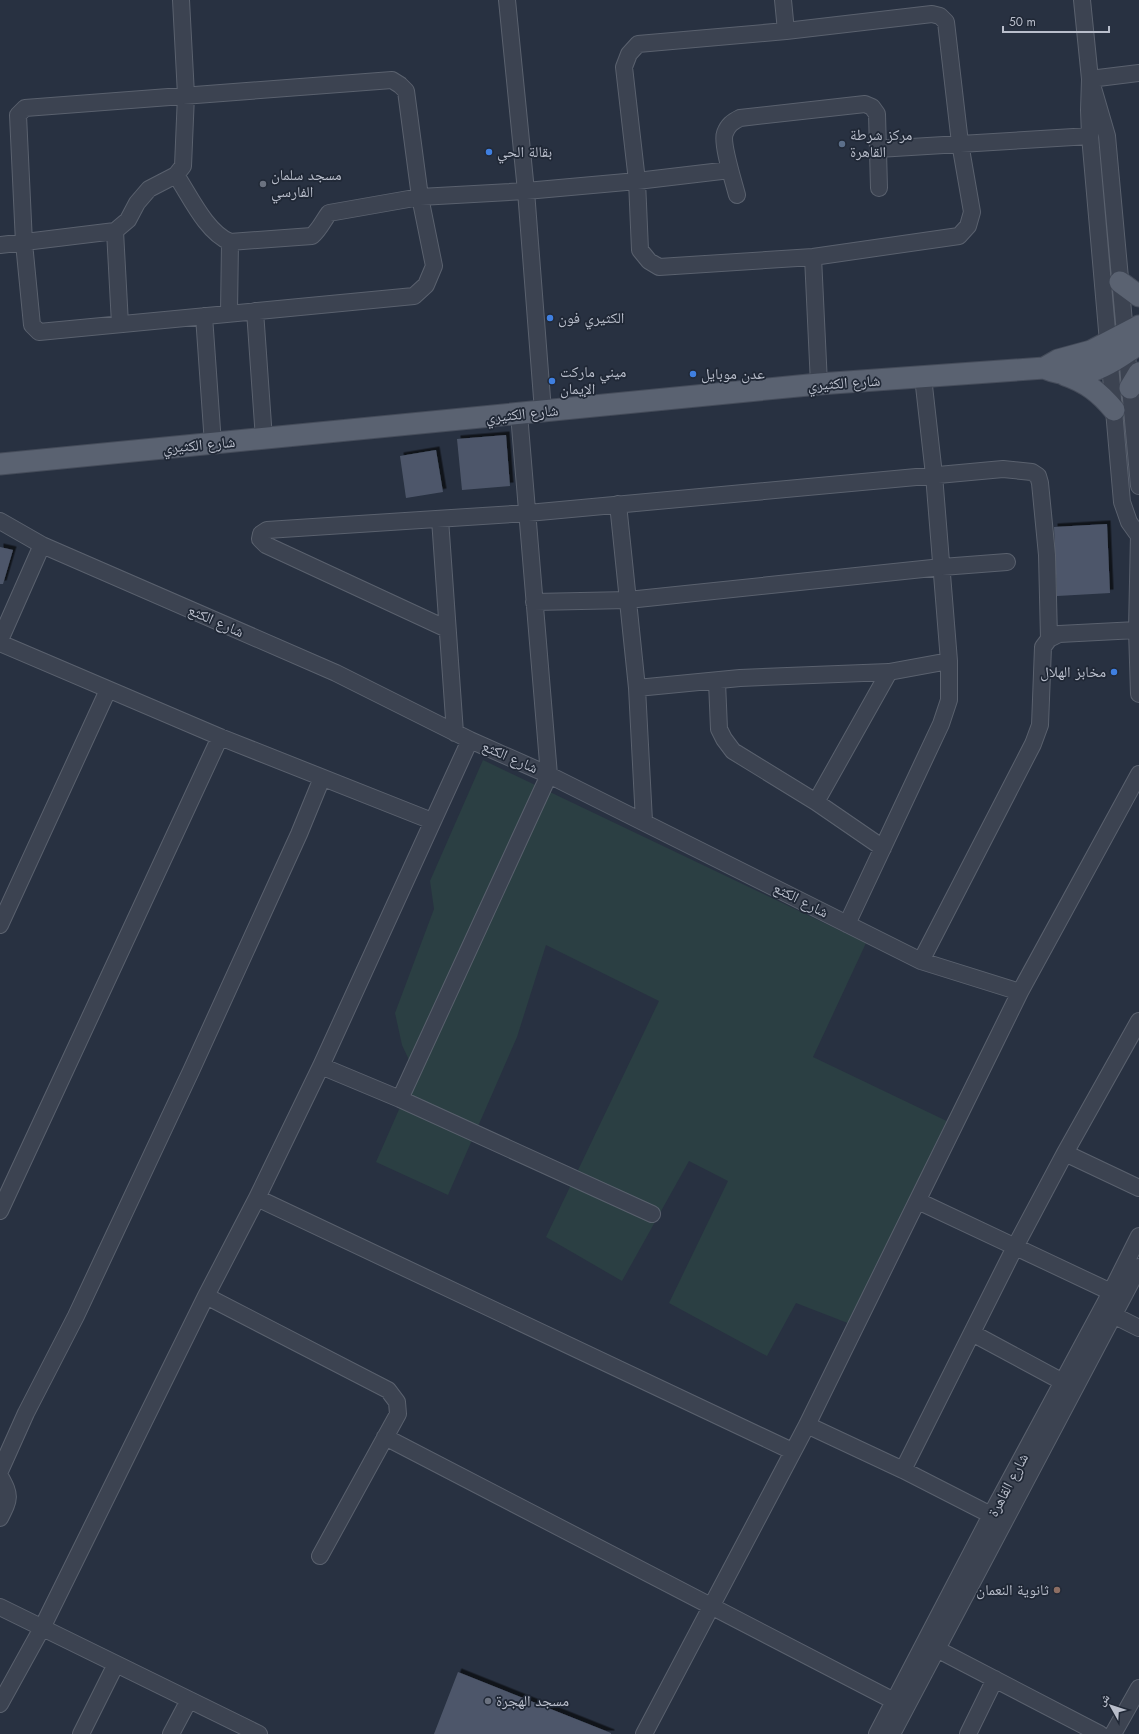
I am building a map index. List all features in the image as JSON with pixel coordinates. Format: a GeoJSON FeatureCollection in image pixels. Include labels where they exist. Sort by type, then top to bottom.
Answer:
{"type":"FeatureCollection","features":[{"type":"Feature","properties":{"kind":"main road"},"geometry":{"type":"LineString","coordinates":[[1120,282],[1139,296]]}},
{"type":"Feature","properties":{"kind":"main road","name":"شارع الكثيري"},"geometry":{"type":"LineString","coordinates":[[0,464],[819,384],[923,377],[1053,371],[1086,373],[1110,364],[1127,340]]}},
{"type":"Feature","properties":{"kind":"main road","name":"شارع الكثيري"},"geometry":{"type":"LineString","coordinates":[[1053,371],[1058,360],[1127,340]]}},
{"type":"Feature","properties":{"kind":"main road"},"geometry":{"type":"LineString","coordinates":[[1053,371],[1085,384],[1095,390],[1131,395]]}},
{"type":"Feature","properties":{"kind":"street"},"geometry":{"type":"LineString","coordinates":[[0,245],[115,231],[128,220],[136,203],[149,189],[176,175],[183,166],[186,95],[181,0]]}},
{"type":"Feature","properties":{"kind":"street"},"geometry":{"type":"LineString","coordinates":[[507,0],[526,191],[543,411]]}},
{"type":"Feature","properties":{"kind":"street"},"geometry":{"type":"LineString","coordinates":[[783,0],[786,31]]}},
{"type":"Feature","properties":{"kind":"street"},"geometry":{"type":"LineString","coordinates":[[1082,0],[1090,79],[1090,136],[1127,340]]}},
{"type":"Feature","properties":{"kind":"street"},"geometry":{"type":"LineString","coordinates":[[932,14],[940,16],[946,22],[960,143],[972,212],[968,226],[959,236],[813,257],[659,267],[649,261],[640,250],[637,181],[624,66],[629,54],[638,44],[786,31],[932,14]]}},
{"type":"Feature","properties":{"kind":"street"},"geometry":{"type":"LineString","coordinates":[[1090,79],[1139,73]]}},
{"type":"Feature","properties":{"kind":"street"},"geometry":{"type":"LineString","coordinates":[[1090,79],[1107,136],[1120,282],[1127,340],[1139,486]]}},
{"type":"Feature","properties":{"kind":"street"},"geometry":{"type":"LineString","coordinates":[[392,80],[406,91],[420,197],[434,266],[426,285],[414,296],[39,332],[34,329],[32,324],[24,243],[18,115],[25,108],[392,80]]}},
{"type":"Feature","properties":{"kind":"street"},"geometry":{"type":"LineString","coordinates":[[737,195],[730,170],[724,134],[730,123],[740,118],[865,104],[872,107],[877,114],[878,188]]}},
{"type":"Feature","properties":{"kind":"street"},"geometry":{"type":"LineString","coordinates":[[878,149],[1090,136]]}},
{"type":"Feature","properties":{"kind":"street"},"geometry":{"type":"LineString","coordinates":[[176,175],[210,228],[220,238],[230,242],[312,236],[321,227],[329,213],[420,197],[526,191],[637,181],[730,170]]}},
{"type":"Feature","properties":{"kind":"street"},"geometry":{"type":"LineString","coordinates":[[115,231],[120,324]]}},
{"type":"Feature","properties":{"kind":"street"},"geometry":{"type":"LineString","coordinates":[[229,314],[230,242]]}},
{"type":"Feature","properties":{"kind":"street"},"geometry":{"type":"LineString","coordinates":[[813,257],[819,384]]}},
{"type":"Feature","properties":{"kind":"street"},"geometry":{"type":"LineString","coordinates":[[255,311],[264,439]]}},
{"type":"Feature","properties":{"kind":"street"},"geometry":{"type":"LineString","coordinates":[[204,316],[213,444]]}},
{"type":"Feature","properties":{"kind":"street"},"geometry":{"type":"LineString","coordinates":[[1110,364],[1131,395],[1122,502],[1129,522],[1139,535],[1139,593],[1137,630],[1139,694]]}},
{"type":"Feature","properties":{"kind":"street"},"geometry":{"type":"LineString","coordinates":[[847,924],[941,724],[949,700],[949,661],[942,566],[923,377]]}},
{"type":"Feature","properties":{"kind":"street"},"geometry":{"type":"LineString","coordinates":[[400,1099],[550,775],[519,414]]}},
{"type":"Feature","properties":{"kind":"street"},"geometry":{"type":"LineString","coordinates":[[447,629],[266,545],[260,539],[261,534],[267,530],[528,512],[1003,469],[1032,472],[1038,476],[1040,483],[1047,555],[1049,639]]}},
{"type":"Feature","properties":{"kind":"street"},"geometry":{"type":"LineString","coordinates":[[618,504],[637,688],[644,821]]}},
{"type":"Feature","properties":{"kind":"street"},"geometry":{"type":"LineString","coordinates":[[440,519],[455,733]]}},
{"type":"Feature","properties":{"kind":"street","name":"شارع الكثع"},"geometry":{"type":"LineString","coordinates":[[0,520],[42,545],[336,673],[455,733],[550,775],[922,961],[1020,992]]}},
{"type":"Feature","properties":{"kind":"street"},"geometry":{"type":"LineString","coordinates":[[42,545],[0,642],[220,738],[432,821]]}},
{"type":"Feature","properties":{"kind":"street"},"geometry":{"type":"LineString","coordinates":[[534,602],[628,600],[942,566],[1007,562]]}},
{"type":"Feature","properties":{"kind":"street"},"geometry":{"type":"LineString","coordinates":[[922,961],[1033,744],[1040,725],[1043,647],[1049,639],[1059,634],[1137,630]]}},
{"type":"Feature","properties":{"kind":"street"},"geometry":{"type":"LineString","coordinates":[[637,688],[717,682],[740,678],[889,672],[949,661]]}},
{"type":"Feature","properties":{"kind":"street"},"geometry":{"type":"LineString","coordinates":[[816,802],[889,672]]}},
{"type":"Feature","properties":{"kind":"street"},"geometry":{"type":"LineString","coordinates":[[717,682],[719,729],[732,752],[816,802],[883,848]]}},
{"type":"Feature","properties":{"kind":"street"},"geometry":{"type":"LineString","coordinates":[[0,925],[108,690]]}},
{"type":"Feature","properties":{"kind":"street"},"geometry":{"type":"LineString","coordinates":[[0,1211],[220,738]]}},
{"type":"Feature","properties":{"kind":"street"},"geometry":{"type":"LineString","coordinates":[[0,1704],[42,1628],[206,1296],[257,1198],[320,1066],[470,740]]}},
{"type":"Feature","properties":{"kind":"street"},"geometry":{"type":"LineString","coordinates":[[644,1734],[807,1425],[1020,992],[1139,774]]}},
{"type":"Feature","properties":{"kind":"street"},"geometry":{"type":"LineString","coordinates":[[0,1471],[26,1413],[73,1322],[185,1085],[299,834],[322,778]]}},
{"type":"Feature","properties":{"kind":"street"},"geometry":{"type":"LineString","coordinates":[[903,1470],[1064,1153],[1139,1021]]}},
{"type":"Feature","properties":{"kind":"street"},"geometry":{"type":"LineString","coordinates":[[320,1066],[400,1099],[652,1214]]}},
{"type":"Feature","properties":{"kind":"street"},"geometry":{"type":"LineString","coordinates":[[1064,1153],[1139,1188]]}},
{"type":"Feature","properties":{"kind":"street"},"geometry":{"type":"LineString","coordinates":[[257,1198],[792,1451]]}},
{"type":"Feature","properties":{"kind":"street"},"geometry":{"type":"LineString","coordinates":[[918,1201],[1111,1292]]}},
{"type":"Feature","properties":{"kind":"street","name":"شارع القاهرة"},"geometry":{"type":"LineString","coordinates":[[877,1734],[894,1701],[931,1646],[1108,1312],[1111,1292],[1139,1236]]}},
{"type":"Feature","properties":{"kind":"street","name":"شارع القاهرة"},"geometry":{"type":"LineString","coordinates":[[892,1734],[991,1515],[1063,1382],[1139,1267]]}},
{"type":"Feature","properties":{"kind":"street"},"geometry":{"type":"LineString","coordinates":[[206,1296],[388,1390],[397,1402],[398,1414],[320,1556]]}},
{"type":"Feature","properties":{"kind":"street"},"geometry":{"type":"LineString","coordinates":[[1108,1312],[1139,1328]]}},
{"type":"Feature","properties":{"kind":"street"},"geometry":{"type":"LineString","coordinates":[[972,1333],[1063,1382]]}},
{"type":"Feature","properties":{"kind":"street"},"geometry":{"type":"LineString","coordinates":[[807,1425],[903,1470],[991,1515]]}},
{"type":"Feature","properties":{"kind":"street"},"geometry":{"type":"LineString","coordinates":[[385,1437],[894,1701]]}},
{"type":"Feature","properties":{"kind":"street"},"geometry":{"type":"LineString","coordinates":[[0,1476],[6,1487],[8,1500],[0,1518]]}},
{"type":"Feature","properties":{"kind":"street"},"geometry":{"type":"LineString","coordinates":[[0,1607],[256,1733]]}},
{"type":"Feature","properties":{"kind":"street"},"geometry":{"type":"LineString","coordinates":[[931,1646],[995,1679],[1072,1727],[1100,1734]]}},
{"type":"Feature","properties":{"kind":"street"},"geometry":{"type":"LineString","coordinates":[[81,1734],[116,1664]]}},
{"type":"Feature","properties":{"kind":"street"},"geometry":{"type":"LineString","coordinates":[[968,1734],[995,1679]]}},
{"type":"Feature","properties":{"kind":"street"},"geometry":{"type":"LineString","coordinates":[[1113,1734],[1139,1688]]}},
{"type":"Feature","properties":{"kind":"street"},"geometry":{"type":"LineString","coordinates":[[171,1734],[189,1700]]}},
{"type":"Feature","properties":{"kind":"green space"},"geometry":{"type":"Polygon","coordinates":[[[483,760],[866,943],[813,1057],[955,1125],[858,1327],[796,1303],[767,1356],[669,1303],[728,1181],[689,1161],[622,1281],[546,1237],[659,1001],[546,945],[517,1037],[448,1195],[376,1162],[415,1073],[402,1045],[395,1013],[434,909],[430,881],[483,760]]]}},
{"type":"Feature","properties":{"kind":"building"},"geometry":{"type":"Polygon","coordinates":[[[506,435],[510,486],[462,490],[457,439],[506,435]]]}},
{"type":"Feature","properties":{"kind":"building"},"geometry":{"type":"Polygon","coordinates":[[[436,450],[443,492],[406,498],[400,456],[436,450]]]}},
{"type":"Feature","properties":{"kind":"building"},"geometry":{"type":"Polygon","coordinates":[[[1107,524],[1110,593],[1057,596],[1054,527],[1107,524]]]}},
{"type":"Feature","properties":{"kind":"building"},"geometry":{"type":"Polygon","coordinates":[[[0,547],[13,550],[3,584],[0,584],[0,547]]]}},
{"type":"Feature","properties":{"kind":"building","name":"مسجد الهجرة"},"geometry":{"type":"Polygon","coordinates":[[[458,1672],[611,1733],[611,1734],[434,1734],[458,1672]]]}},
{"type":"Feature","properties":{"kind":"place","name":"مركز شرطة القاهرة"},"geometry":{"type":"Point","coordinates":[842,144]}},
{"type":"Feature","properties":{"kind":"place","name":"بقالة الحي"},"geometry":{"type":"Point","coordinates":[489,152]}},
{"type":"Feature","properties":{"kind":"place","name":"مسجد سلمان الفارسي"},"geometry":{"type":"Point","coordinates":[263,184]}},
{"type":"Feature","properties":{"kind":"place","name":"الكثيري فون"},"geometry":{"type":"Point","coordinates":[550,318]}},
{"type":"Feature","properties":{"kind":"place","name":"عدن موبايل"},"geometry":{"type":"Point","coordinates":[693,374]}},
{"type":"Feature","properties":{"kind":"place","name":"ميني ماركت الإيمان"},"geometry":{"type":"Point","coordinates":[552,381]}},
{"type":"Feature","properties":{"kind":"place","name":"مخابز الهلال"},"geometry":{"type":"Point","coordinates":[1114,672]}},
{"type":"Feature","properties":{"kind":"place","name":"ثانوية النعمان"},"geometry":{"type":"Point","coordinates":[1057,1590]}},
{"type":"Feature","properties":{"kind":"place","name":"مسجد الهجرة"},"geometry":{"type":"Point","coordinates":[488,1701]}}]}
